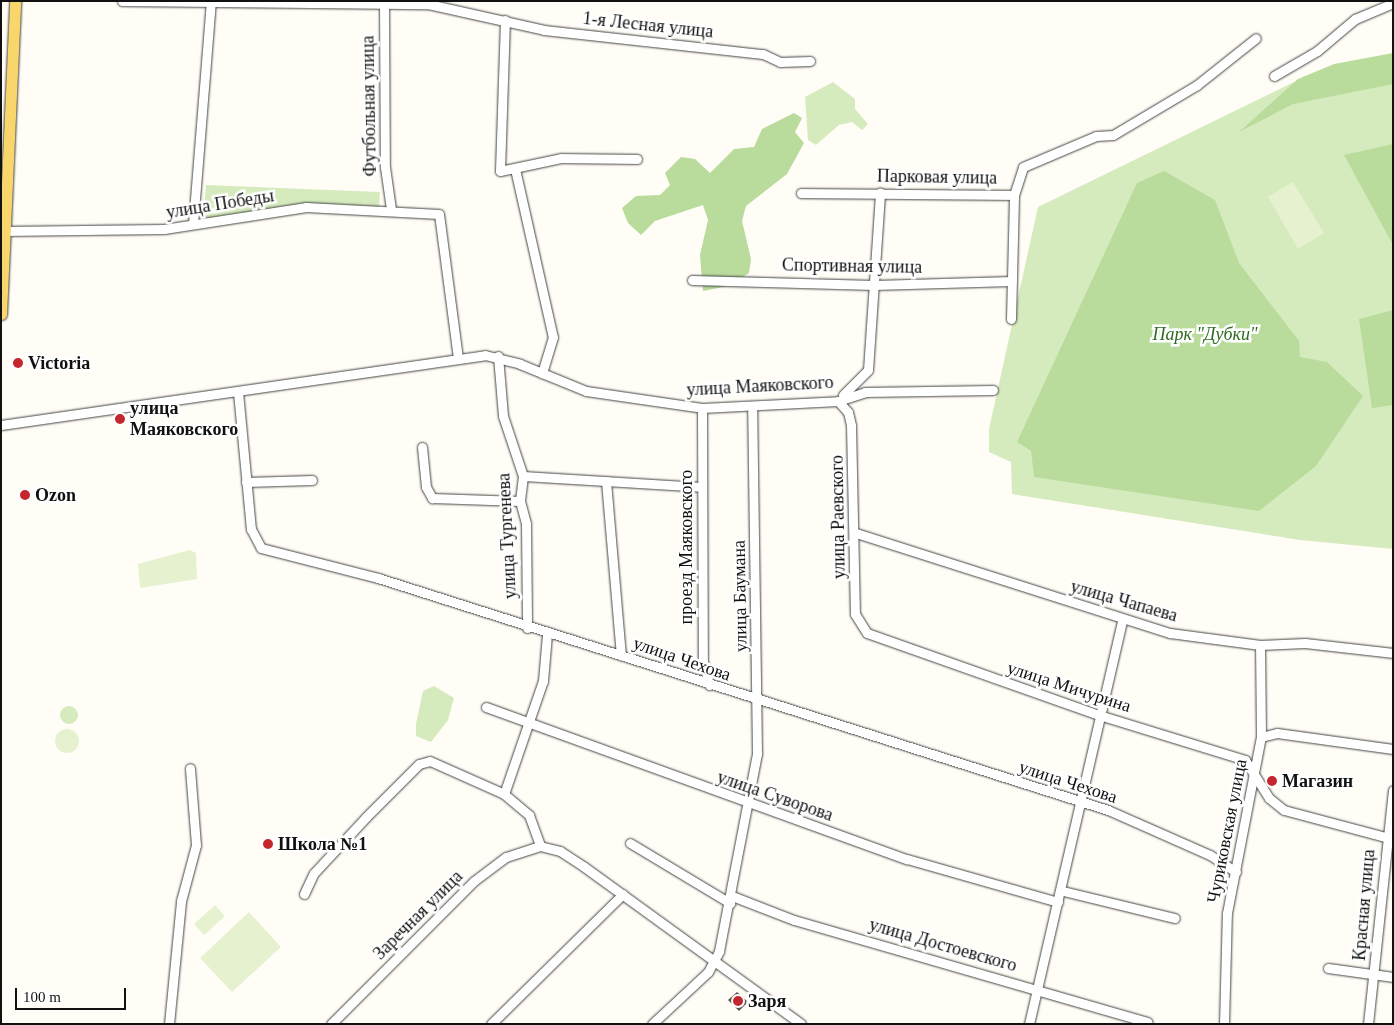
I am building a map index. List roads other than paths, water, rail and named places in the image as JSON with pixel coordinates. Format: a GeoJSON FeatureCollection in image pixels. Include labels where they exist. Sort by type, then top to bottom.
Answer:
{"type":"FeatureCollection","features":[{"type":"Feature","properties":{"kind":"main road"},"geometry":{"type":"LineString","coordinates":[[1,314],[6,98],[16,1]]}},
{"type":"Feature","properties":{"kind":"street","name":"1-я Лесная улица"},"geometry":{"type":"LineString","coordinates":[[122,1],[428,4],[544,30],[763,54],[780,62],[810,61]]}},
{"type":"Feature","properties":{"kind":"street"},"geometry":{"type":"LineString","coordinates":[[193,224],[211,2]]}},
{"type":"Feature","properties":{"kind":"street"},"geometry":{"type":"LineString","coordinates":[[1274,76],[1317,51],[1355,19],[1393,2]]}},
{"type":"Feature","properties":{"kind":"street","name":"Футбольная улица"},"geometry":{"type":"LineString","coordinates":[[384,3],[385,167],[391,209]]}},
{"type":"Feature","properties":{"kind":"street"},"geometry":{"type":"LineString","coordinates":[[505,20],[500,171],[561,158],[638,159]]}},
{"type":"Feature","properties":{"kind":"street","name":"Парковая улица"},"geometry":{"type":"LineString","coordinates":[[801,193],[880,192],[1014,195],[1023,168],[1096,136],[1112,134],[1197,85],[1256,38]]}},
{"type":"Feature","properties":{"kind":"street"},"geometry":{"type":"LineString","coordinates":[[515,169],[553,337],[542,374]]}},
{"type":"Feature","properties":{"kind":"street"},"geometry":{"type":"LineString","coordinates":[[838,400],[868,370],[880,192]]}},
{"type":"Feature","properties":{"kind":"street"},"geometry":{"type":"LineString","coordinates":[[1010,320],[1014,195]]}},
{"type":"Feature","properties":{"kind":"street","name":"улица Победы"},"geometry":{"type":"LineString","coordinates":[[4,231],[164,229],[306,207],[391,209],[439,214],[458,358]]}},
{"type":"Feature","properties":{"kind":"street","name":"Спортивная улица"},"geometry":{"type":"LineString","coordinates":[[692,280],[874,285],[1012,281]]}},
{"type":"Feature","properties":{"kind":"street","name":"улица Маяковского"},"geometry":{"type":"LineString","coordinates":[[1,425],[238,392],[458,358],[498,356],[586,391],[702,408],[838,400],[865,392],[993,390]]}},
{"type":"Feature","properties":{"kind":"street","name":"улица Тургенева"},"geometry":{"type":"LineString","coordinates":[[498,356],[503,416],[523,476],[520,501],[526,524],[527,628]]}},
{"type":"Feature","properties":{"kind":"street","name":"улица Чехова"},"geometry":{"type":"LineString","coordinates":[[238,392],[251,529],[261,548],[378,578],[527,628],[621,655],[759,703],[1080,802],[1210,854],[1236,872]]}},
{"type":"Feature","properties":{"kind":"street","name":"улица Раевского"},"geometry":{"type":"LineString","coordinates":[[838,400],[845,406],[852,425],[856,532],[855,614],[867,633]]}},
{"type":"Feature","properties":{"kind":"street","name":"улица Баумана"},"geometry":{"type":"LineString","coordinates":[[714,961],[731,899],[748,804],[759,703],[752,406]]}},
{"type":"Feature","properties":{"kind":"street","name":"проезд Маяковского"},"geometry":{"type":"LineString","coordinates":[[702,408],[703,662],[709,685]]}},
{"type":"Feature","properties":{"kind":"street"},"geometry":{"type":"LineString","coordinates":[[422,447],[426,487],[432,498],[520,501]]}},
{"type":"Feature","properties":{"kind":"street"},"geometry":{"type":"LineString","coordinates":[[523,476],[701,487]]}},
{"type":"Feature","properties":{"kind":"street"},"geometry":{"type":"LineString","coordinates":[[246,482],[312,480]]}},
{"type":"Feature","properties":{"kind":"street"},"geometry":{"type":"LineString","coordinates":[[606,481],[621,655]]}},
{"type":"Feature","properties":{"kind":"street","name":"улица Чапаева"},"geometry":{"type":"LineString","coordinates":[[856,532],[1122,620],[1170,633],[1260,645],[1305,643],[1393,654]]}},
{"type":"Feature","properties":{"kind":"street"},"geometry":{"type":"LineString","coordinates":[[1029,1024],[1058,902],[1063,891],[1080,802],[1122,620]]}},
{"type":"Feature","properties":{"kind":"street","name":"улица Мичурина"},"geometry":{"type":"LineString","coordinates":[[867,633],[1099,715],[1244,760],[1257,776],[1269,798],[1284,810],[1390,839]]}},
{"type":"Feature","properties":{"kind":"street"},"geometry":{"type":"LineString","coordinates":[[504,794],[531,724],[543,681],[547,634]]}},
{"type":"Feature","properties":{"kind":"street","name":"Чуриковская улица"},"geometry":{"type":"LineString","coordinates":[[1224,1024],[1227,913],[1248,798],[1257,776],[1262,737],[1260,645]]}},
{"type":"Feature","properties":{"kind":"street","name":"улица Суворова"},"geometry":{"type":"LineString","coordinates":[[486,707],[748,804],[907,859],[1058,902]]}},
{"type":"Feature","properties":{"kind":"street"},"geometry":{"type":"LineString","coordinates":[[1262,737],[1277,733],[1393,748]]}},
{"type":"Feature","properties":{"kind":"street"},"geometry":{"type":"LineString","coordinates":[[304,894],[314,873],[366,817],[419,764],[430,761],[504,794],[529,815],[540,846],[560,851],[623,894],[801,1024]]}},
{"type":"Feature","properties":{"kind":"street"},"geometry":{"type":"LineString","coordinates":[[169,1024],[181,901],[196,845],[190,768]]}},
{"type":"Feature","properties":{"kind":"street","name":"Красная улица"},"geometry":{"type":"LineString","coordinates":[[1368,1024],[1390,839],[1393,790]]}},
{"type":"Feature","properties":{"kind":"street","name":"улица Достоевского"},"geometry":{"type":"LineString","coordinates":[[630,843],[731,899],[794,920],[1148,1022]]}},
{"type":"Feature","properties":{"kind":"street","name":"Заречная улица"},"geometry":{"type":"LineString","coordinates":[[331,1024],[474,881],[506,857],[540,846]]}},
{"type":"Feature","properties":{"kind":"street"},"geometry":{"type":"LineString","coordinates":[[1063,891],[1175,918]]}},
{"type":"Feature","properties":{"kind":"street"},"geometry":{"type":"LineString","coordinates":[[491,1024],[623,894]]}},
{"type":"Feature","properties":{"kind":"street"},"geometry":{"type":"LineString","coordinates":[[652,1024],[714,961]]}},
{"type":"Feature","properties":{"kind":"street"},"geometry":{"type":"LineString","coordinates":[[1328,968],[1354,974],[1375,972],[1393,977]]}},
{"type":"Feature","properties":{"kind":"place","name":"Victoria"},"geometry":{"type":"Point","coordinates":[18,363]}},
{"type":"Feature","properties":{"kind":"place","name":"улица Маяковского"},"geometry":{"type":"Point","coordinates":[120,419]}},
{"type":"Feature","properties":{"kind":"place","name":"Ozon"},"geometry":{"type":"Point","coordinates":[25,495]}},
{"type":"Feature","properties":{"kind":"place","name":"Магазин"},"geometry":{"type":"Point","coordinates":[1272,781]}},
{"type":"Feature","properties":{"kind":"place","name":"Школа №1"},"geometry":{"type":"Point","coordinates":[268,844]}},
{"type":"Feature","properties":{"kind":"place","name":"Заря"},"geometry":{"type":"Point","coordinates":[738,1001]}},
{"type":"Feature","properties":{"kind":"park label","name":"Парк \"Дубки\""},"geometry":{"type":"Point","coordinates":[1205,334]}}]}
